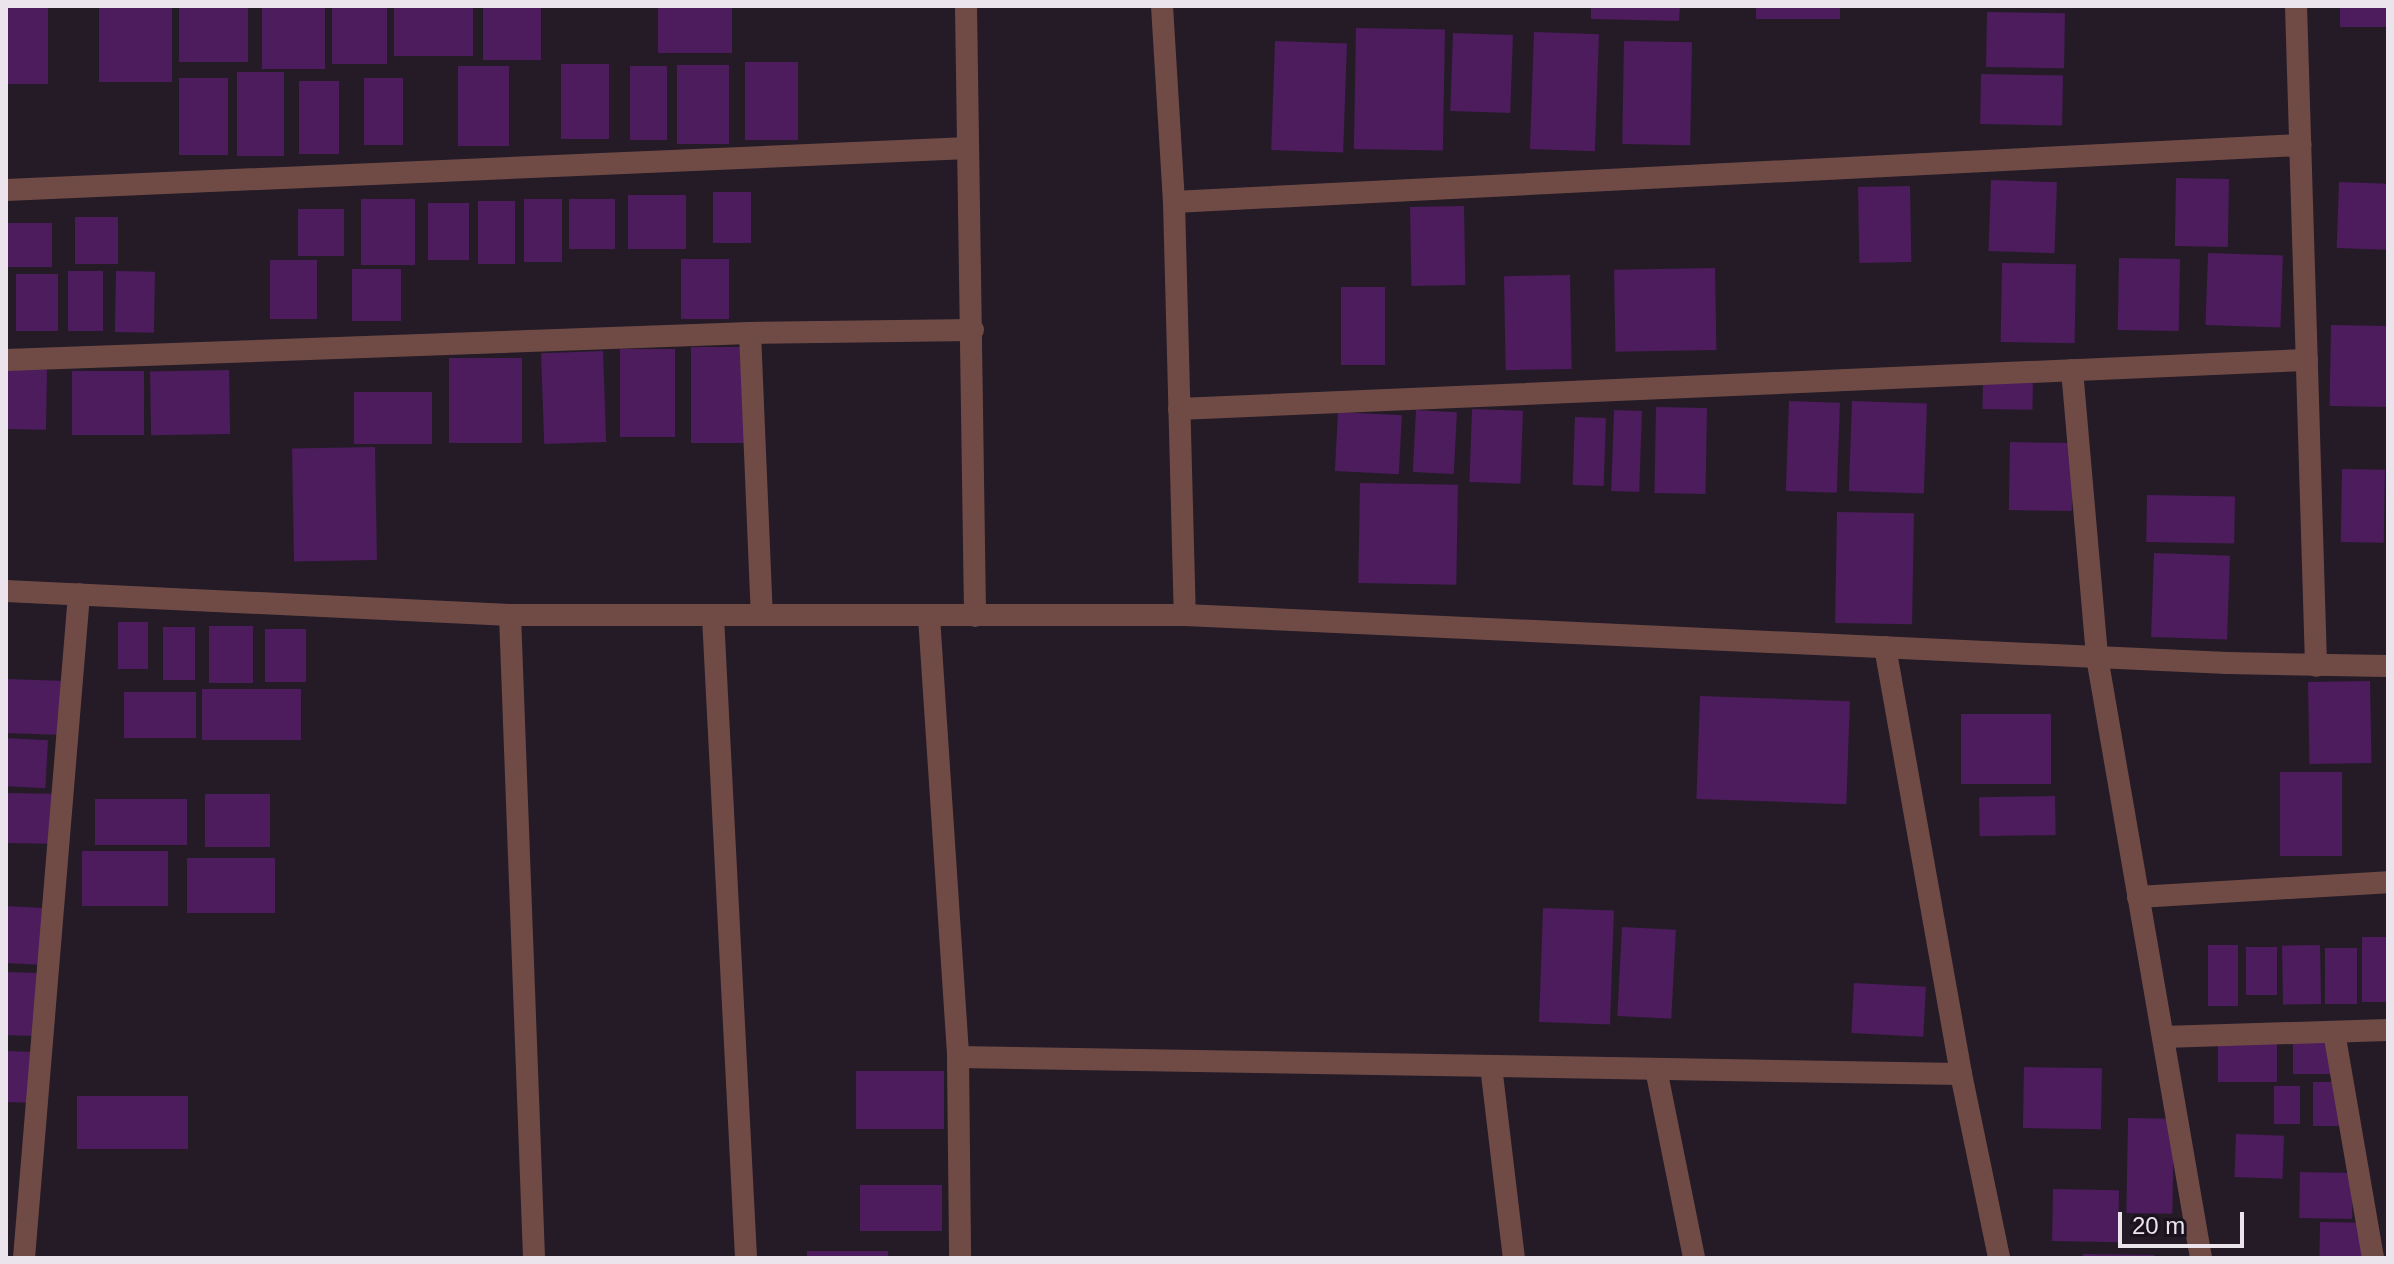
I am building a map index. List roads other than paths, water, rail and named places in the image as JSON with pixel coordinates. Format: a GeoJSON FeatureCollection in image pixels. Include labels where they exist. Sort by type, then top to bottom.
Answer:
{"type":"FeatureCollection","features":[{"type":"Feature","properties":{"kind":"street"},"geometry":{"type":"LineString","coordinates":[[966,6],[975,616]]}},
{"type":"Feature","properties":{"kind":"street"},"geometry":{"type":"LineString","coordinates":[[1162,6],[1174,202],[1185,615]]}},
{"type":"Feature","properties":{"kind":"street"},"geometry":{"type":"LineString","coordinates":[[2296,6],[2316,666]]}},
{"type":"Feature","properties":{"kind":"street"},"geometry":{"type":"LineString","coordinates":[[1174,202],[2301,145]]}},
{"type":"Feature","properties":{"kind":"street"},"geometry":{"type":"LineString","coordinates":[[6,190],[968,148]]}},
{"type":"Feature","properties":{"kind":"street"},"geometry":{"type":"LineString","coordinates":[[6,360],[750,333],[973,330]]}},
{"type":"Feature","properties":{"kind":"street"},"geometry":{"type":"LineString","coordinates":[[750,333],[762,615]]}},
{"type":"Feature","properties":{"kind":"street"},"geometry":{"type":"LineString","coordinates":[[1179,409],[2307,360]]}},
{"type":"Feature","properties":{"kind":"street"},"geometry":{"type":"LineString","coordinates":[[2072,370],[2097,657],[2201,1258]]}},
{"type":"Feature","properties":{"kind":"street"},"geometry":{"type":"LineString","coordinates":[[6,591],[510,615],[1185,615],[2097,657],[2388,666]]}},
{"type":"Feature","properties":{"kind":"street"},"geometry":{"type":"LineString","coordinates":[[24,1258],[79,594]]}},
{"type":"Feature","properties":{"kind":"street"},"geometry":{"type":"LineString","coordinates":[[510,615],[534,1258]]}},
{"type":"Feature","properties":{"kind":"street"},"geometry":{"type":"LineString","coordinates":[[713,617],[746,1258]]}},
{"type":"Feature","properties":{"kind":"street"},"geometry":{"type":"LineString","coordinates":[[929,617],[958,1057],[960,1258]]}},
{"type":"Feature","properties":{"kind":"street"},"geometry":{"type":"LineString","coordinates":[[1885,647],[1961,1074],[1999,1258]]}},
{"type":"Feature","properties":{"kind":"street"},"geometry":{"type":"LineString","coordinates":[[2138,897],[2388,882]]}},
{"type":"Feature","properties":{"kind":"street"},"geometry":{"type":"LineString","coordinates":[[2163,1037],[2388,1030]]}},
{"type":"Feature","properties":{"kind":"street"},"geometry":{"type":"LineString","coordinates":[[2334,1032],[2373,1258]]}},
{"type":"Feature","properties":{"kind":"street"},"geometry":{"type":"LineString","coordinates":[[958,1057],[1961,1074]]}},
{"type":"Feature","properties":{"kind":"street"},"geometry":{"type":"LineString","coordinates":[[1491,1066],[1514,1258]]}},
{"type":"Feature","properties":{"kind":"street"},"geometry":{"type":"LineString","coordinates":[[1656,1069],[1694,1258]]}}]}
